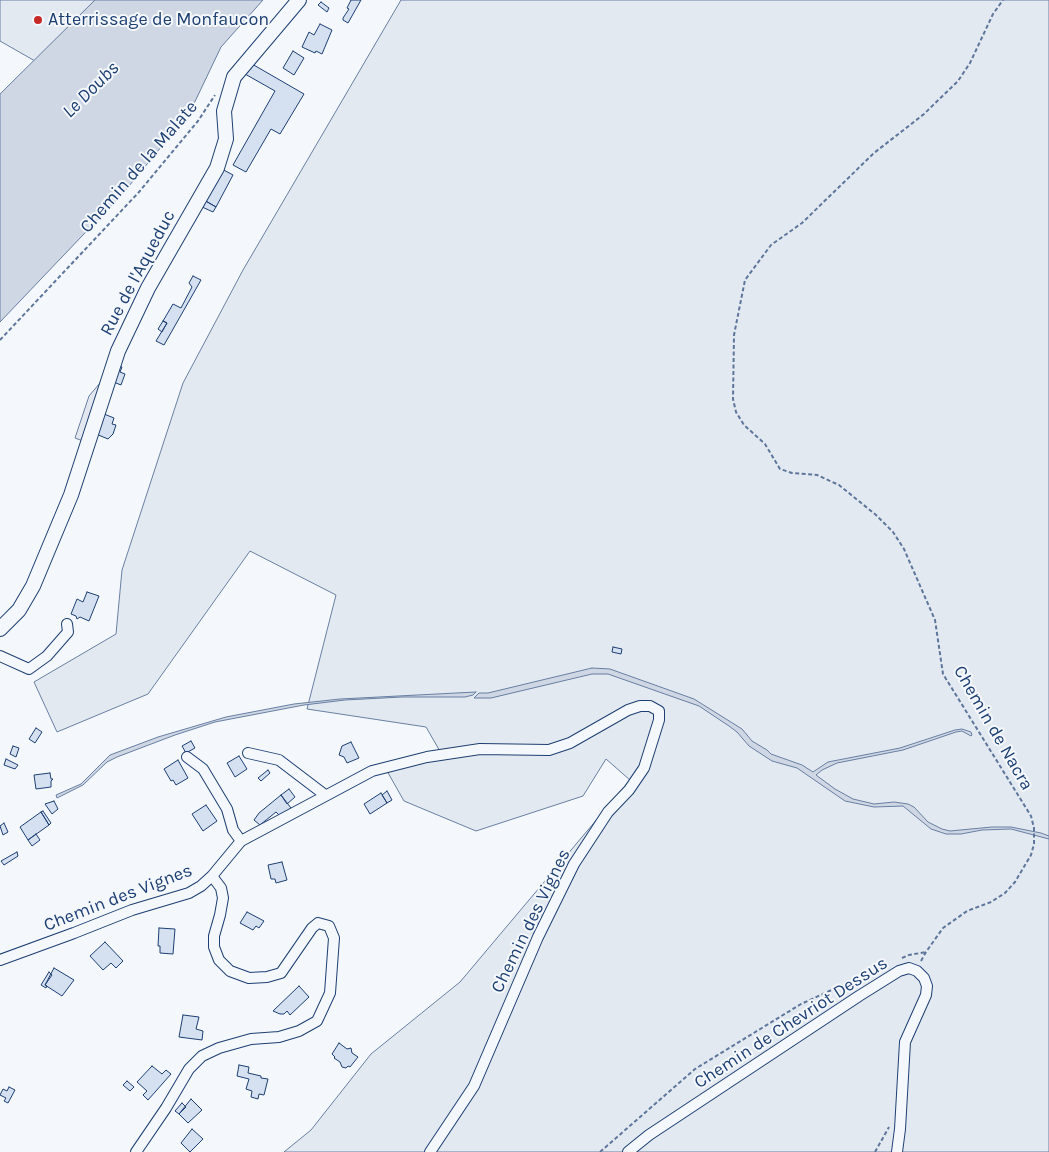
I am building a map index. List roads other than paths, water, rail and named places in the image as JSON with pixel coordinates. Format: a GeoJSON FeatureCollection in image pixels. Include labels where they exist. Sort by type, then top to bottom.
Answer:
{"type":"FeatureCollection","features":[{"type":"Feature","properties":{"kind":"street","name":"Rue de l'Aqueduc"},"geometry":{"type":"LineString","coordinates":[[0,629],[19,610],[33,586],[71,494],[118,351],[133,319],[148,288],[217,168],[226,139],[224,111],[234,77],[299,0]]}},
{"type":"Feature","properties":{"kind":"street"},"geometry":{"type":"LineString","coordinates":[[0,656],[29,669],[47,656],[68,632],[67,624]]}},
{"type":"Feature","properties":{"kind":"street","name":"Chemin des Vignes"},"geometry":{"type":"LineString","coordinates":[[0,960],[201,886],[212,876],[241,841],[372,771],[427,757],[480,749],[549,750],[570,742],[628,710],[640,706],[650,706],[659,711],[659,720],[644,768],[629,790],[608,812],[574,864],[538,937],[474,1086],[430,1152]]}},
{"type":"Feature","properties":{"kind":"street"},"geometry":{"type":"LineString","coordinates":[[248,753],[279,760],[325,795]]}},
{"type":"Feature","properties":{"kind":"street"},"geometry":{"type":"LineString","coordinates":[[187,757],[203,769],[227,809],[233,830],[241,841]]}},
{"type":"Feature","properties":{"kind":"street"},"geometry":{"type":"LineString","coordinates":[[136,1152],[166,1108],[189,1069],[202,1056],[219,1048],[250,1039],[279,1037],[299,1031],[317,1021],[330,994],[334,938],[330,926],[318,922],[281,973],[266,977],[249,978],[230,972],[219,960],[214,947],[214,936],[223,898],[221,888],[212,876]]}},
{"type":"Feature","properties":{"kind":"street","name":"Chemin de Chevriot Dessus"},"geometry":{"type":"LineString","coordinates":[[628,1152],[649,1136],[859,996],[909,968],[917,971],[924,978],[927,986],[926,995],[906,1042],[897,1152]]}},
{"type":"Feature","properties":{"kind":"water","name":"Le Doubs"},"geometry":{"type":"Polygon","coordinates":[[[95,0],[263,0],[221,47],[190,112],[124,192],[0,322],[0,94],[95,0]]]}},
{"type":"Feature","properties":{"kind":"water"},"geometry":{"type":"Polygon","coordinates":[[[592,668],[610,669],[694,699],[742,729],[752,741],[771,754],[802,765],[813,772],[828,762],[900,748],[955,730],[962,729],[971,732],[971,736],[962,731],[956,732],[903,750],[837,763],[816,775],[853,799],[874,804],[894,802],[908,804],[914,807],[928,822],[942,829],[950,831],[1011,827],[1041,833],[1049,836],[1049,839],[1011,829],[946,834],[931,829],[903,806],[874,807],[845,801],[797,768],[772,761],[749,746],[737,732],[699,706],[608,674],[592,674],[491,698],[474,698],[479,693],[488,693],[592,668]]]}},
{"type":"Feature","properties":{"kind":"water"},"geometry":{"type":"Polygon","coordinates":[[[476,692],[465,697],[402,697],[345,700],[304,705],[215,722],[117,757],[107,762],[83,785],[57,798],[56,795],[81,784],[110,755],[158,737],[226,717],[294,704],[340,699],[476,692]]]}},
{"type":"Feature","properties":{"kind":"place","name":"Atterrissage de Monfaucon"},"geometry":{"type":"Point","coordinates":[38,20]}}]}
